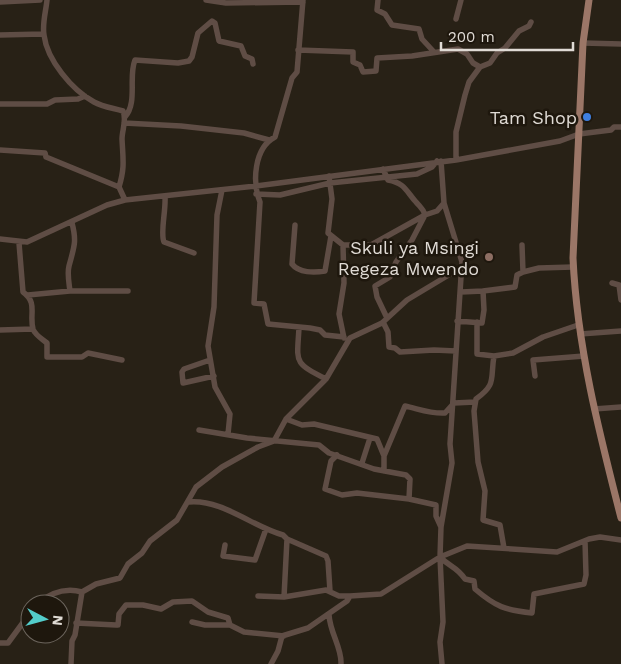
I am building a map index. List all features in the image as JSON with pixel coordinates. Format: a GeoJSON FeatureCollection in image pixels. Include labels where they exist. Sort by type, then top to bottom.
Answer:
{"type":"FeatureCollection","features":[{"type":"Feature","properties":{"kind":"main road"},"geometry":{"type":"LineString","coordinates":[[589,0],[583,43],[574,267],[578,325],[594,409],[619,501],[621,518]]}},
{"type":"Feature","properties":{"kind":"street"},"geometry":{"type":"LineString","coordinates":[[0,2],[40,0]]}},
{"type":"Feature","properties":{"kind":"street"},"geometry":{"type":"LineString","coordinates":[[47,0],[43,34],[50,55],[65,76],[85,96],[107,108],[123,111],[122,140],[125,159],[119,187],[125,200]]}},
{"type":"Feature","properties":{"kind":"street"},"geometry":{"type":"LineString","coordinates":[[206,0],[226,2],[303,1],[297,72],[292,78],[275,137],[269,140],[257,163],[256,194],[260,202],[254,303],[264,304],[268,324],[320,330],[325,335],[346,340]]}},
{"type":"Feature","properties":{"kind":"street"},"geometry":{"type":"LineString","coordinates":[[378,0],[377,10],[385,14],[392,25],[419,29],[422,39],[434,52]]}},
{"type":"Feature","properties":{"kind":"street"},"geometry":{"type":"LineString","coordinates":[[456,19],[461,0]]}},
{"type":"Feature","properties":{"kind":"street"},"geometry":{"type":"LineString","coordinates":[[124,120],[129,113],[135,60],[178,63],[189,61],[192,57],[198,33],[212,21],[215,22],[219,40],[241,46],[243,53],[252,59],[254,64]]}},
{"type":"Feature","properties":{"kind":"street"},"geometry":{"type":"LineString","coordinates":[[456,160],[456,132],[469,82],[480,67],[490,63],[497,52],[506,48],[519,31],[529,26],[531,22]]}},
{"type":"Feature","properties":{"kind":"street"},"geometry":{"type":"LineString","coordinates":[[0,35],[43,34]]}},
{"type":"Feature","properties":{"kind":"street"},"geometry":{"type":"LineString","coordinates":[[583,43],[621,44]]}},
{"type":"Feature","properties":{"kind":"street"},"geometry":{"type":"LineString","coordinates":[[298,50],[353,52],[352,62],[360,64],[364,72],[372,72],[376,71],[377,58],[412,56],[458,49],[467,54],[473,63],[480,67]]}},
{"type":"Feature","properties":{"kind":"street"},"geometry":{"type":"LineString","coordinates":[[0,104],[48,104],[55,100],[78,99],[85,96]]}},
{"type":"Feature","properties":{"kind":"street"},"geometry":{"type":"LineString","coordinates":[[124,120],[244,133],[269,140]]}},
{"type":"Feature","properties":{"kind":"street"},"geometry":{"type":"LineString","coordinates":[[0,239],[27,242],[107,205],[125,200],[165,197],[456,160],[560,141],[580,134],[621,128]]}},
{"type":"Feature","properties":{"kind":"street"},"geometry":{"type":"LineString","coordinates":[[0,150],[45,153],[46,157],[119,187]]}},
{"type":"Feature","properties":{"kind":"street"},"geometry":{"type":"LineString","coordinates":[[256,194],[289,194],[330,183],[417,174],[432,167],[439,161]]}},
{"type":"Feature","properties":{"kind":"street"},"geometry":{"type":"LineString","coordinates":[[439,161],[444,203],[462,267],[450,444],[452,463],[447,502],[441,528],[440,557],[443,622],[440,642],[442,664]]}},
{"type":"Feature","properties":{"kind":"street"},"geometry":{"type":"LineString","coordinates":[[383,168],[388,180],[405,186],[422,206],[425,215],[412,240],[396,262],[390,278],[376,286],[377,297],[388,332],[389,347],[396,348],[400,352],[456,351]]}},
{"type":"Feature","properties":{"kind":"street"},"geometry":{"type":"LineString","coordinates":[[329,176],[332,200],[328,233],[343,245],[371,245],[437,210],[444,203]]}},
{"type":"Feature","properties":{"kind":"street"},"geometry":{"type":"LineString","coordinates":[[222,190],[217,215],[215,302],[208,346],[215,387],[230,414],[228,434]]}},
{"type":"Feature","properties":{"kind":"street"},"geometry":{"type":"LineString","coordinates":[[165,197],[166,212],[161,237],[164,242],[194,253]]}},
{"type":"Feature","properties":{"kind":"street"},"geometry":{"type":"LineString","coordinates":[[70,291],[69,271],[74,255],[76,238],[72,222]]}},
{"type":"Feature","properties":{"kind":"street"},"geometry":{"type":"LineString","coordinates":[[295,225],[292,264],[296,268],[314,273],[325,271],[331,236]]}},
{"type":"Feature","properties":{"kind":"street"},"geometry":{"type":"LineString","coordinates":[[19,242],[23,292],[28,296],[34,310],[33,329],[47,343],[48,357],[82,357],[88,353],[122,360]]}},
{"type":"Feature","properties":{"kind":"street"},"geometry":{"type":"LineString","coordinates":[[343,245],[344,283],[339,314],[346,340]]}},
{"type":"Feature","properties":{"kind":"street"},"geometry":{"type":"LineString","coordinates":[[522,245],[523,272]]}},
{"type":"Feature","properties":{"kind":"street"},"geometry":{"type":"LineString","coordinates":[[71,664],[72,641],[75,635],[82,592],[96,584],[120,578],[128,564],[142,553],[150,541],[177,520],[196,487],[222,467],[258,447],[274,441],[286,419],[326,379],[346,340],[385,320],[414,296],[462,267]]}},
{"type":"Feature","properties":{"kind":"street"},"geometry":{"type":"LineString","coordinates":[[460,292],[515,287],[517,274],[539,268],[574,267]]}},
{"type":"Feature","properties":{"kind":"street"},"geometry":{"type":"LineString","coordinates":[[612,283],[619,285],[621,300]]}},
{"type":"Feature","properties":{"kind":"street"},"geometry":{"type":"LineString","coordinates":[[28,296],[70,291],[128,291]]}},
{"type":"Feature","properties":{"kind":"street"},"geometry":{"type":"LineString","coordinates":[[457,321],[482,322],[484,310],[483,291]]}},
{"type":"Feature","properties":{"kind":"street"},"geometry":{"type":"LineString","coordinates":[[477,322],[477,354],[494,356],[514,353],[543,337],[578,325]]}},
{"type":"Feature","properties":{"kind":"street"},"geometry":{"type":"LineString","coordinates":[[299,328],[297,358],[304,368],[326,379]]}},
{"type":"Feature","properties":{"kind":"street"},"geometry":{"type":"LineString","coordinates":[[0,330],[33,329]]}},
{"type":"Feature","properties":{"kind":"street"},"geometry":{"type":"LineString","coordinates":[[580,334],[621,331]]}},
{"type":"Feature","properties":{"kind":"street"},"geometry":{"type":"LineString","coordinates":[[494,356],[491,384],[486,393],[476,398],[475,402],[478,462],[485,491],[482,520],[500,525],[504,548]]}},
{"type":"Feature","properties":{"kind":"street"},"geometry":{"type":"LineString","coordinates":[[535,376],[533,360],[584,356]]}},
{"type":"Feature","properties":{"kind":"street"},"geometry":{"type":"LineString","coordinates":[[210,360],[184,369],[182,372],[183,383],[214,376]]}},
{"type":"Feature","properties":{"kind":"street"},"geometry":{"type":"LineString","coordinates":[[384,456],[405,406],[415,407],[427,413],[445,413],[454,403],[475,402]]}},
{"type":"Feature","properties":{"kind":"street"},"geometry":{"type":"LineString","coordinates":[[594,409],[621,407]]}},
{"type":"Feature","properties":{"kind":"street"},"geometry":{"type":"LineString","coordinates":[[286,419],[390,442]]}},
{"type":"Feature","properties":{"kind":"street"},"geometry":{"type":"LineString","coordinates":[[199,430],[274,441],[319,445],[329,453],[362,463],[374,469],[406,475],[410,479],[409,498]]}},
{"type":"Feature","properties":{"kind":"street"},"geometry":{"type":"LineString","coordinates":[[362,463],[370,438]]}},
{"type":"Feature","properties":{"kind":"street"},"geometry":{"type":"LineString","coordinates":[[377,439],[384,456],[384,470]]}},
{"type":"Feature","properties":{"kind":"street"},"geometry":{"type":"LineString","coordinates":[[337,455],[331,461],[325,489],[342,495],[357,492],[409,498],[436,505],[447,502]]}},
{"type":"Feature","properties":{"kind":"street"},"geometry":{"type":"LineString","coordinates":[[189,502],[199,501],[214,506],[283,535],[287,539],[326,556],[330,591]]}},
{"type":"Feature","properties":{"kind":"street"},"geometry":{"type":"LineString","coordinates":[[436,505],[436,516],[441,528]]}},
{"type":"Feature","properties":{"kind":"street"},"geometry":{"type":"LineString","coordinates":[[225,545],[223,556],[255,560],[266,529]]}},
{"type":"Feature","properties":{"kind":"street"},"geometry":{"type":"LineString","coordinates":[[258,596],[284,597],[319,590],[330,591],[339,596],[381,594],[440,557],[467,546],[557,552],[600,537],[621,540]]}},
{"type":"Feature","properties":{"kind":"street"},"geometry":{"type":"LineString","coordinates":[[284,597],[287,539]]}},
{"type":"Feature","properties":{"kind":"street"},"geometry":{"type":"LineString","coordinates":[[440,557],[447,564],[458,568],[465,579],[474,581],[475,588],[500,607],[507,610],[532,612],[534,594],[584,584],[586,575],[585,541]]}},
{"type":"Feature","properties":{"kind":"street"},"geometry":{"type":"LineString","coordinates":[[51,594],[74,589],[82,592]]}},
{"type":"Feature","properties":{"kind":"street"},"geometry":{"type":"LineString","coordinates":[[192,622],[205,625],[230,626],[244,632],[284,636],[308,628],[348,601],[350,596]]}},
{"type":"Feature","properties":{"kind":"street"},"geometry":{"type":"LineString","coordinates":[[76,623],[116,626],[118,625],[119,614],[126,605],[143,605],[161,609],[173,602],[192,601],[208,612],[228,618],[230,626]]}},
{"type":"Feature","properties":{"kind":"street"},"geometry":{"type":"LineString","coordinates":[[329,615],[330,630],[342,656],[341,664]]}},
{"type":"Feature","properties":{"kind":"street"},"geometry":{"type":"LineString","coordinates":[[0,643],[8,643],[20,627]]}},
{"type":"Feature","properties":{"kind":"street"},"geometry":{"type":"LineString","coordinates":[[271,664],[284,636]]}},
{"type":"Feature","properties":{"kind":"place","name":"Tam Shop"},"geometry":{"type":"Point","coordinates":[587,117]}},
{"type":"Feature","properties":{"kind":"place","name":"Skuli ya Msingi Regeza Mwendo"},"geometry":{"type":"Point","coordinates":[489,257]}}]}
